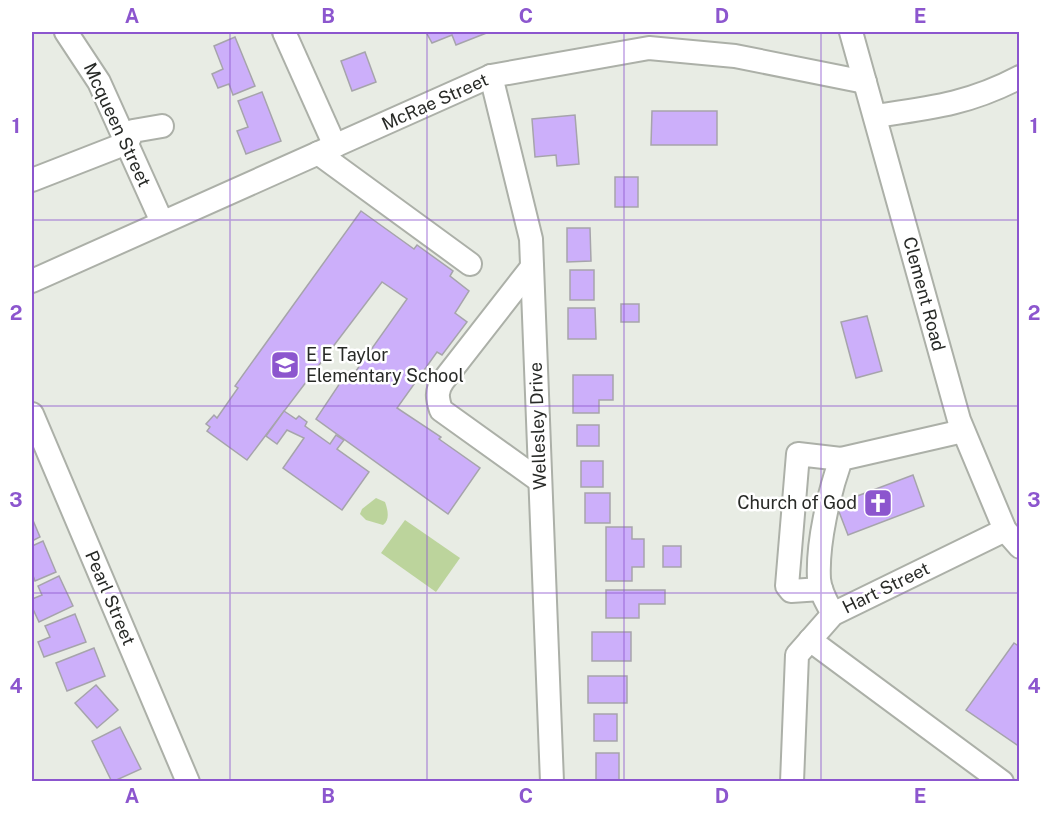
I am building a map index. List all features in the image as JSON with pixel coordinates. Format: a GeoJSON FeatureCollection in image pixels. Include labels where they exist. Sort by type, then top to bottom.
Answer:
{"type":"FeatureCollection","features":[{"type":"Feature","properties":{"kind":"street","name":"Mcqueen Street"},"geometry":{"type":"LineString","coordinates":[[66,32],[99,82],[162,222]]}},
{"type":"Feature","properties":{"kind":"street"},"geometry":{"type":"LineString","coordinates":[[284,32],[326,149],[470,264]]}},
{"type":"Feature","properties":{"kind":"street","name":"Clement Road"},"geometry":{"type":"LineString","coordinates":[[851,32],[963,431],[1012,538]]}},
{"type":"Feature","properties":{"kind":"street","name":"McRae Street"},"geometry":{"type":"LineString","coordinates":[[32,281],[491,76],[649,48],[735,56],[865,82]]}},
{"type":"Feature","properties":{"kind":"street","name":"Wellesley Drive"},"geometry":{"type":"LineString","coordinates":[[491,76],[531,239],[552,782]]}},
{"type":"Feature","properties":{"kind":"street"},"geometry":{"type":"LineString","coordinates":[[874,116],[939,107],[988,94],[1020,77]]}},
{"type":"Feature","properties":{"kind":"street"},"geometry":{"type":"LineString","coordinates":[[32,180],[127,143],[133,131],[162,126]]}},
{"type":"Feature","properties":{"kind":"street"},"geometry":{"type":"LineString","coordinates":[[532,267],[443,381],[438,389],[437,400],[441,410],[540,481]]}},
{"type":"Feature","properties":{"kind":"street","name":"Pearl Street"},"geometry":{"type":"LineString","coordinates":[[32,414],[188,782]]}},
{"type":"Feature","properties":{"kind":"street"},"geometry":{"type":"LineString","coordinates":[[821,589],[792,591],[787,586],[798,454],[841,459],[963,431]]}},
{"type":"Feature","properties":{"kind":"street"},"geometry":{"type":"LineString","coordinates":[[833,614],[821,589],[819,579],[824,526],[841,459]]}},
{"type":"Feature","properties":{"kind":"street","name":"Hart Street"},"geometry":{"type":"LineString","coordinates":[[792,782],[797,655],[833,614],[1012,538]]}},
{"type":"Feature","properties":{"kind":"street"},"geometry":{"type":"LineString","coordinates":[[810,640],[1002,782]]}},
{"type":"Feature","properties":{"kind":"green space"},"geometry":{"type":"Polygon","coordinates":[[[376,498],[385,502],[387,508],[388,518],[383,525],[366,520],[360,514],[362,509],[376,498]]]}},
{"type":"Feature","properties":{"kind":"green space"},"geometry":{"type":"Polygon","coordinates":[[[405,520],[460,558],[436,592],[381,553],[405,520]]]}},
{"type":"Feature","properties":{"kind":"building"},"geometry":{"type":"Polygon","coordinates":[[[426,32],[489,32],[456,45],[452,35],[432,43],[426,32]]]}},
{"type":"Feature","properties":{"kind":"building"},"geometry":{"type":"Polygon","coordinates":[[[235,37],[255,86],[233,95],[229,84],[218,88],[212,74],[223,69],[214,46],[235,37]]]}},
{"type":"Feature","properties":{"kind":"building"},"geometry":{"type":"Polygon","coordinates":[[[365,52],[376,82],[352,91],[341,61],[365,52]]]}},
{"type":"Feature","properties":{"kind":"building"},"geometry":{"type":"Polygon","coordinates":[[[262,92],[281,141],[246,154],[237,131],[248,127],[238,101],[262,92]]]}},
{"type":"Feature","properties":{"kind":"building"},"geometry":{"type":"Polygon","coordinates":[[[652,111],[717,111],[717,145],[651,145],[652,111]]]}},
{"type":"Feature","properties":{"kind":"building"},"geometry":{"type":"Polygon","coordinates":[[[575,115],[579,164],[557,166],[556,155],[535,157],[532,119],[575,115]]]}},
{"type":"Feature","properties":{"kind":"building"},"geometry":{"type":"Polygon","coordinates":[[[615,177],[638,177],[638,207],[615,207],[615,177]]]}},
{"type":"Feature","properties":{"kind":"building","name":"E E Taylor Elementary School"},"geometry":{"type":"Polygon","coordinates":[[[361,211],[414,249],[417,245],[453,271],[450,276],[469,291],[455,313],[467,322],[442,355],[437,352],[397,408],[441,437],[439,439],[480,468],[448,514],[316,419],[346,374],[351,378],[407,299],[382,282],[247,460],[207,431],[210,427],[206,424],[214,415],[217,418],[238,388],[235,386],[361,211]]]}},
{"type":"Feature","properties":{"kind":"building"},"geometry":{"type":"Polygon","coordinates":[[[567,228],[590,228],[591,261],[567,262],[567,228]]]}},
{"type":"Feature","properties":{"kind":"building"},"geometry":{"type":"Polygon","coordinates":[[[570,270],[594,270],[594,300],[570,300],[570,270]]]}},
{"type":"Feature","properties":{"kind":"building"},"geometry":{"type":"Polygon","coordinates":[[[621,304],[639,304],[639,322],[621,322],[621,304]]]}},
{"type":"Feature","properties":{"kind":"building"},"geometry":{"type":"Polygon","coordinates":[[[568,308],[595,308],[596,339],[568,339],[568,308]]]}},
{"type":"Feature","properties":{"kind":"building"},"geometry":{"type":"Polygon","coordinates":[[[867,316],[882,371],[856,378],[841,322],[867,316]]]}},
{"type":"Feature","properties":{"kind":"building"},"geometry":{"type":"Polygon","coordinates":[[[573,375],[613,375],[613,400],[599,400],[599,413],[573,413],[573,375]]]}},
{"type":"Feature","properties":{"kind":"building"},"geometry":{"type":"Polygon","coordinates":[[[284,411],[296,419],[299,416],[307,422],[305,426],[330,444],[336,435],[344,440],[337,449],[369,472],[342,510],[283,468],[304,438],[287,430],[277,444],[266,436],[284,411]]]}},
{"type":"Feature","properties":{"kind":"building"},"geometry":{"type":"Polygon","coordinates":[[[577,425],[599,425],[599,446],[577,446],[577,425]]]}},
{"type":"Feature","properties":{"kind":"building"},"geometry":{"type":"Polygon","coordinates":[[[581,461],[603,461],[603,487],[581,487],[581,461]]]}},
{"type":"Feature","properties":{"kind":"building"},"geometry":{"type":"Polygon","coordinates":[[[913,475],[924,506],[848,535],[836,504],[913,475]]]}},
{"type":"Feature","properties":{"kind":"building"},"geometry":{"type":"Polygon","coordinates":[[[585,493],[610,493],[610,523],[585,523],[585,493]]]}},
{"type":"Feature","properties":{"kind":"building"},"geometry":{"type":"Polygon","coordinates":[[[32,518],[40,537],[32,541],[32,518]]]}},
{"type":"Feature","properties":{"kind":"building"},"geometry":{"type":"Polygon","coordinates":[[[606,527],[632,527],[632,539],[644,539],[644,567],[632,567],[632,581],[606,581],[606,527]]]}},
{"type":"Feature","properties":{"kind":"building"},"geometry":{"type":"Polygon","coordinates":[[[43,541],[56,572],[35,581],[32,573],[32,546],[43,541]]]}},
{"type":"Feature","properties":{"kind":"building"},"geometry":{"type":"Polygon","coordinates":[[[663,546],[681,546],[681,567],[663,567],[663,546]]]}},
{"type":"Feature","properties":{"kind":"building"},"geometry":{"type":"Polygon","coordinates":[[[59,576],[73,606],[39,622],[32,607],[32,599],[42,595],[38,586],[59,576]]]}},
{"type":"Feature","properties":{"kind":"building"},"geometry":{"type":"Polygon","coordinates":[[[606,590],[665,590],[665,604],[639,604],[639,618],[606,618],[606,590]]]}},
{"type":"Feature","properties":{"kind":"building"},"geometry":{"type":"Polygon","coordinates":[[[75,614],[86,642],[44,657],[38,642],[50,637],[45,626],[75,614]]]}},
{"type":"Feature","properties":{"kind":"building"},"geometry":{"type":"Polygon","coordinates":[[[592,632],[631,632],[631,661],[592,661],[592,632]]]}},
{"type":"Feature","properties":{"kind":"building"},"geometry":{"type":"Polygon","coordinates":[[[1014,643],[1020,647],[1020,747],[966,710],[1014,643]]]}},
{"type":"Feature","properties":{"kind":"building"},"geometry":{"type":"Polygon","coordinates":[[[94,648],[105,676],[67,691],[56,663],[94,648]]]}},
{"type":"Feature","properties":{"kind":"building"},"geometry":{"type":"Polygon","coordinates":[[[588,676],[627,676],[627,703],[588,703],[588,676]]]}},
{"type":"Feature","properties":{"kind":"building"},"geometry":{"type":"Polygon","coordinates":[[[96,685],[118,710],[97,728],[75,703],[96,685]]]}},
{"type":"Feature","properties":{"kind":"building"},"geometry":{"type":"Polygon","coordinates":[[[594,714],[617,714],[617,741],[594,741],[594,714]]]}},
{"type":"Feature","properties":{"kind":"building"},"geometry":{"type":"Polygon","coordinates":[[[120,727],[141,769],[112,782],[92,741],[120,727]]]}},
{"type":"Feature","properties":{"kind":"building"},"geometry":{"type":"Polygon","coordinates":[[[596,753],[619,753],[619,782],[596,782],[596,753]]]}},
{"type":"Feature","properties":{"kind":"place","name":"E E Taylor Elementary School"},"geometry":{"type":"Point","coordinates":[285,365]}},
{"type":"Feature","properties":{"kind":"place","name":"Church of God"},"geometry":{"type":"Point","coordinates":[878,503]}}]}
